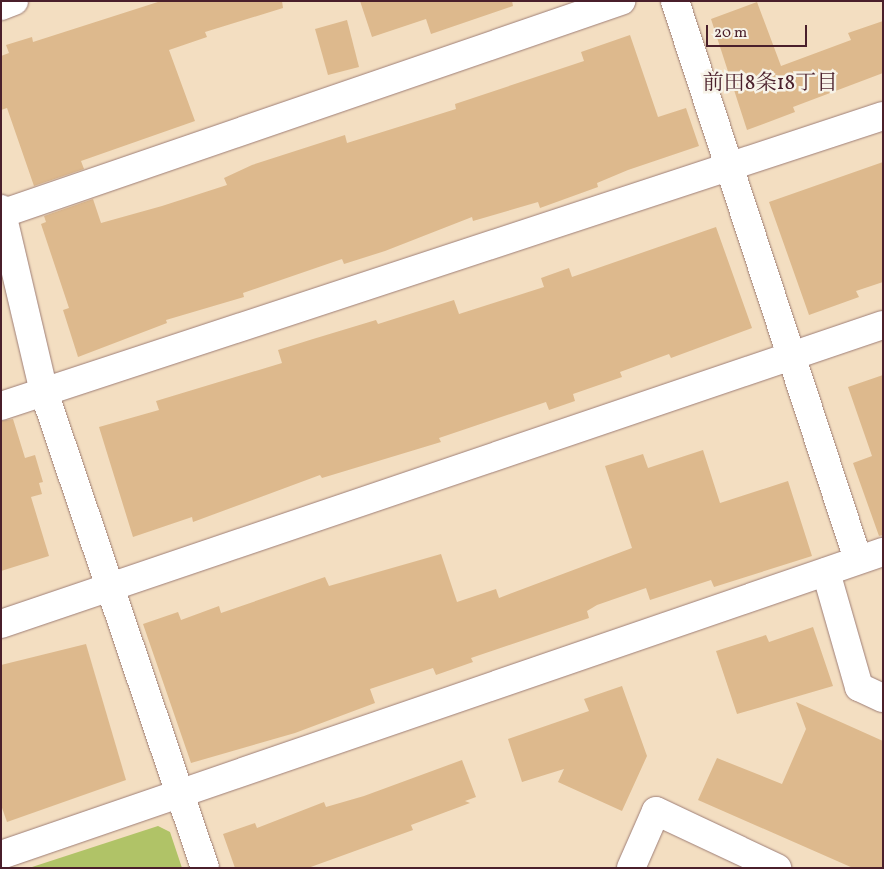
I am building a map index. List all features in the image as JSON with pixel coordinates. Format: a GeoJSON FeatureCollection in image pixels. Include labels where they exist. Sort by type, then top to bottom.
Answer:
{"type":"FeatureCollection","features":[{"type":"Feature","properties":{"kind":"street"},"geometry":{"type":"LineString","coordinates":[[1,6],[14,1]]}},
{"type":"Feature","properties":{"kind":"street"},"geometry":{"type":"LineString","coordinates":[[206,868],[44,392],[2,212],[621,1]]}},
{"type":"Feature","properties":{"kind":"street"},"geometry":{"type":"LineString","coordinates":[[1,855],[870,556],[788,357],[730,167],[674,1]]}},
{"type":"Feature","properties":{"kind":"street"},"geometry":{"type":"LineString","coordinates":[[1,406],[883,116]]}},
{"type":"Feature","properties":{"kind":"street"},"geometry":{"type":"LineString","coordinates":[[1,624],[883,325]]}},
{"type":"Feature","properties":{"kind":"street"},"geometry":{"type":"LineString","coordinates":[[826,572],[859,687],[883,698]]}},
{"type":"Feature","properties":{"kind":"street"},"geometry":{"type":"LineString","coordinates":[[631,868],[656,811],[777,868]]}},
{"type":"Feature","properties":{"kind":"green space"},"geometry":{"type":"Polygon","coordinates":[[[158,826],[170,832],[182,868],[29,868],[158,826]]]}},
{"type":"Feature","properties":{"kind":"building"},"geometry":{"type":"Polygon","coordinates":[[[161,1],[282,1],[283,8],[205,32],[207,37],[169,50],[195,121],[81,161],[84,169],[34,186],[7,108],[1,110],[1,56],[9,53],[6,45],[32,37],[33,42],[161,1]]]}},
{"type":"Feature","properties":{"kind":"building"},"geometry":{"type":"Polygon","coordinates":[[[360,1],[512,1],[513,6],[431,34],[426,19],[372,37],[360,1]]]}},
{"type":"Feature","properties":{"kind":"building"},"geometry":{"type":"Polygon","coordinates":[[[757,2],[781,66],[851,40],[848,33],[883,21],[883,73],[793,107],[795,112],[747,130],[711,19],[757,2]]]}},
{"type":"Feature","properties":{"kind":"building"},"geometry":{"type":"Polygon","coordinates":[[[347,20],[359,67],[328,75],[315,29],[347,20]]]}},
{"type":"Feature","properties":{"kind":"building"},"geometry":{"type":"Polygon","coordinates":[[[630,35],[658,117],[686,108],[699,146],[628,170],[597,183],[598,187],[540,208],[538,202],[473,221],[472,217],[385,251],[344,264],[342,259],[243,293],[244,297],[166,320],[167,323],[78,357],[63,310],[69,308],[41,224],[46,222],[44,216],[93,199],[101,223],[162,206],[227,185],[224,178],[252,165],[345,135],[347,143],[456,109],[455,104],[584,61],[581,52],[630,35]]]}},
{"type":"Feature","properties":{"kind":"building"},"geometry":{"type":"Polygon","coordinates":[[[883,162],[883,282],[856,291],[859,297],[809,315],[769,202],[883,162]]]}},
{"type":"Feature","properties":{"kind":"building"},"geometry":{"type":"Polygon","coordinates":[[[716,227],[752,328],[671,358],[669,354],[620,372],[622,377],[573,394],[575,401],[549,410],[546,402],[439,438],[441,442],[322,478],[320,475],[193,522],[192,517],[133,537],[99,427],[159,410],[156,401],[282,363],[278,350],[376,320],[378,324],[454,300],[459,314],[544,287],[541,278],[569,268],[572,277],[716,227]]]}},
{"type":"Feature","properties":{"kind":"building"},"geometry":{"type":"Polygon","coordinates":[[[883,375],[883,535],[879,536],[853,463],[872,456],[848,387],[883,375]]]}},
{"type":"Feature","properties":{"kind":"building"},"geometry":{"type":"Polygon","coordinates":[[[13,419],[25,458],[35,455],[43,482],[39,483],[42,494],[31,497],[49,556],[1,571],[1,421],[13,419]]]}},
{"type":"Feature","properties":{"kind":"building"},"geometry":{"type":"Polygon","coordinates":[[[703,450],[720,503],[788,481],[812,556],[714,587],[711,580],[650,600],[646,588],[597,605],[587,611],[589,618],[471,658],[473,662],[436,675],[433,668],[370,689],[375,703],[295,733],[191,763],[143,624],[178,612],[181,620],[219,606],[221,613],[325,577],[329,586],[441,554],[457,602],[496,589],[499,598],[632,548],[605,466],[643,454],[648,468],[703,450]]]}},
{"type":"Feature","properties":{"kind":"building"},"geometry":{"type":"Polygon","coordinates":[[[813,627],[833,686],[737,714],[716,651],[766,635],[769,642],[813,627]]]}},
{"type":"Feature","properties":{"kind":"building"},"geometry":{"type":"Polygon","coordinates":[[[86,644],[126,780],[7,822],[1,805],[1,665],[86,644]]]}},
{"type":"Feature","properties":{"kind":"building"},"geometry":{"type":"Polygon","coordinates":[[[622,686],[647,756],[622,811],[558,782],[564,769],[522,782],[508,739],[589,711],[584,699],[622,686]]]}},
{"type":"Feature","properties":{"kind":"building"},"geometry":{"type":"Polygon","coordinates":[[[796,702],[883,741],[883,868],[853,868],[698,800],[717,758],[782,784],[806,729],[796,702]]]}},
{"type":"Feature","properties":{"kind":"building"},"geometry":{"type":"Polygon","coordinates":[[[462,760],[476,797],[465,801],[470,803],[411,825],[413,830],[308,868],[235,868],[223,834],[255,823],[257,828],[324,802],[326,807],[364,796],[462,760]]]}},
{"type":"Feature","properties":{"kind":"district","name":"前田8条18丁目"},"geometry":{"type":"Point","coordinates":[770,84]}}]}
